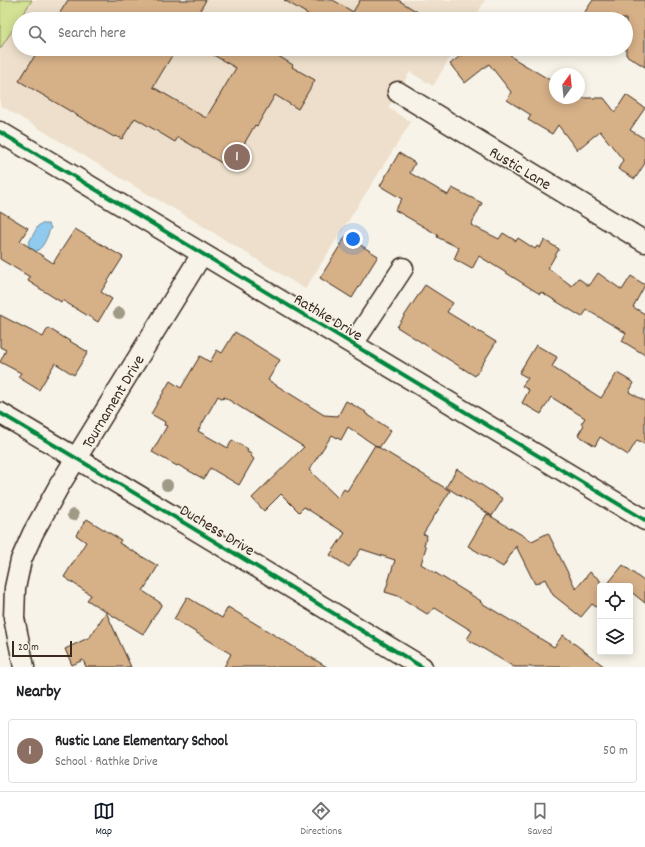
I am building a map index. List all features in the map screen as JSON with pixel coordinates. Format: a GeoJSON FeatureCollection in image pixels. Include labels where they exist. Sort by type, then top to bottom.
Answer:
{"type":"FeatureCollection","features":[{"type":"Feature","properties":{"kind":"street","name":"Rustic Lane"},"geometry":{"type":"LineString","coordinates":[[398,92],[645,242]]}},
{"type":"Feature","properties":{"kind":"street","name":"Rathke Drive"},"geometry":{"type":"LineString","coordinates":[[0,132],[645,520]]}},
{"type":"Feature","properties":{"kind":"street","name":"Tournament Drive"},"geometry":{"type":"LineString","coordinates":[[24,667],[14,618],[15,588],[21,560],[33,533],[77,458],[202,254]]}},
{"type":"Feature","properties":{"kind":"street"},"geometry":{"type":"LineString","coordinates":[[353,344],[403,268]]}},
{"type":"Feature","properties":{"kind":"street","name":"Duchess Drive"},"geometry":{"type":"LineString","coordinates":[[0,413],[77,458],[112,481],[197,530],[422,667]]}},
{"type":"Feature","properties":{"kind":"shaded area"},"geometry":{"type":"Polygon","coordinates":[[[0,0],[485,0],[478,12],[12,12],[12,56],[451,56],[433,86],[410,72],[388,108],[411,122],[305,289],[0,105],[0,0]]]}},
{"type":"Feature","properties":{"kind":"green space"},"geometry":{"type":"Polygon","coordinates":[[[0,0],[32,0],[24,12],[12,12],[12,31],[0,49],[0,0]]]}},
{"type":"Feature","properties":{"kind":"water"},"geometry":{"type":"Polygon","coordinates":[[[41,224],[48,224],[51,227],[43,245],[34,252],[28,244],[38,226],[41,224]]]}},
{"type":"Feature","properties":{"kind":"building"},"geometry":{"type":"Polygon","coordinates":[[[68,0],[206,0],[199,12],[60,12],[68,0]]]}},
{"type":"Feature","properties":{"kind":"building"},"geometry":{"type":"Polygon","coordinates":[[[284,0],[333,0],[353,12],[304,12],[284,0]]]}},
{"type":"Feature","properties":{"kind":"building"},"geometry":{"type":"Polygon","coordinates":[[[360,0],[398,0],[418,12],[353,12],[360,0]]]}},
{"type":"Feature","properties":{"kind":"building"},"geometry":{"type":"Polygon","coordinates":[[[593,0],[645,0],[645,67],[628,56],[633,56],[633,12],[585,12],[593,0]]]}},
{"type":"Feature","properties":{"kind":"building"},"geometry":{"type":"Polygon","coordinates":[[[35,56],[172,56],[153,87],[206,118],[236,68],[215,56],[278,56],[293,65],[292,67],[315,80],[298,109],[275,95],[257,126],[255,125],[230,168],[178,137],[175,142],[135,118],[122,139],[115,136],[114,137],[19,81],[35,56]]]}},
{"type":"Feature","properties":{"kind":"building"},"geometry":{"type":"Polygon","coordinates":[[[460,56],[512,56],[549,79],[549,104],[585,104],[585,98],[604,98],[615,112],[626,95],[645,108],[630,130],[645,139],[645,163],[635,179],[618,169],[623,160],[600,131],[577,150],[558,125],[552,134],[528,120],[531,115],[507,100],[511,92],[489,64],[465,83],[450,64],[460,56]]]}},
{"type":"Feature","properties":{"kind":"building"},"geometry":{"type":"Polygon","coordinates":[[[399,153],[415,163],[410,173],[448,195],[452,188],[482,203],[471,225],[499,239],[503,233],[516,241],[518,238],[535,249],[537,246],[540,248],[544,240],[559,249],[548,268],[572,286],[578,278],[589,286],[598,273],[622,290],[631,276],[645,285],[633,307],[645,314],[645,355],[622,341],[626,333],[587,310],[582,317],[541,292],[540,294],[479,256],[472,269],[454,259],[459,248],[437,237],[438,235],[395,210],[402,199],[380,186],[399,153]]]}},
{"type":"Feature","properties":{"kind":"building"},"geometry":{"type":"Polygon","coordinates":[[[0,211],[28,228],[20,241],[53,263],[75,229],[123,257],[101,292],[112,299],[98,322],[62,300],[61,302],[28,281],[30,277],[0,259],[0,211]]]}},
{"type":"Feature","properties":{"kind":"building"},"geometry":{"type":"Polygon","coordinates":[[[346,236],[378,256],[352,298],[320,278],[346,236]]]}},
{"type":"Feature","properties":{"kind":"building"},"geometry":{"type":"Polygon","coordinates":[[[425,285],[453,303],[447,312],[496,342],[475,376],[397,327],[425,285]]]}},
{"type":"Feature","properties":{"kind":"building"},"geometry":{"type":"Polygon","coordinates":[[[0,315],[43,337],[48,328],[88,352],[74,375],[55,363],[39,390],[18,377],[21,373],[0,362],[6,350],[0,347],[0,315]]]}},
{"type":"Feature","properties":{"kind":"building"},"geometry":{"type":"Polygon","coordinates":[[[235,332],[280,360],[268,380],[324,415],[338,416],[346,401],[366,412],[365,413],[391,430],[379,448],[450,491],[423,534],[427,535],[424,545],[426,547],[421,564],[554,647],[563,635],[605,667],[514,667],[467,639],[472,631],[435,608],[427,614],[398,596],[385,592],[395,560],[361,549],[349,567],[330,555],[345,533],[304,507],[299,512],[281,494],[264,511],[252,498],[304,447],[224,397],[223,399],[218,396],[198,431],[228,448],[232,440],[248,449],[247,452],[252,454],[251,456],[254,459],[239,485],[210,468],[204,479],[152,452],[167,426],[164,425],[165,422],[151,414],[170,381],[181,388],[200,356],[210,362],[217,350],[222,353],[235,332]],[[348,427],[341,440],[332,435],[309,470],[338,498],[344,489],[347,491],[375,445],[348,427]]]}},
{"type":"Feature","properties":{"kind":"building"},"geometry":{"type":"Polygon","coordinates":[[[536,345],[557,357],[552,367],[601,398],[617,373],[634,383],[629,392],[645,401],[645,444],[637,440],[628,455],[600,437],[595,446],[578,435],[584,425],[581,424],[585,418],[551,397],[541,414],[522,403],[529,390],[522,386],[528,378],[519,373],[536,345]]]}},
{"type":"Feature","properties":{"kind":"building"},"geometry":{"type":"Polygon","coordinates":[[[457,469],[503,499],[492,516],[446,487],[457,469]]]}},
{"type":"Feature","properties":{"kind":"building"},"geometry":{"type":"Polygon","coordinates":[[[487,514],[532,541],[548,533],[576,589],[590,572],[600,580],[600,583],[597,583],[597,608],[592,604],[581,617],[553,595],[545,579],[535,584],[516,546],[503,567],[468,546],[487,514]]]}},
{"type":"Feature","properties":{"kind":"building"},"geometry":{"type":"Polygon","coordinates":[[[87,519],[121,540],[119,543],[158,566],[143,591],[162,604],[143,634],[87,600],[91,595],[64,577],[86,542],[76,535],[87,519]]]}},
{"type":"Feature","properties":{"kind":"building"},"geometry":{"type":"Polygon","coordinates":[[[623,565],[645,582],[645,603],[633,593],[633,583],[608,583],[623,565]]]}},
{"type":"Feature","properties":{"kind":"building"},"geometry":{"type":"Polygon","coordinates":[[[187,597],[222,618],[228,607],[327,667],[224,667],[231,654],[174,619],[187,597]]]}},
{"type":"Feature","properties":{"kind":"building"},"geometry":{"type":"Polygon","coordinates":[[[106,612],[131,667],[86,667],[83,660],[72,665],[65,649],[90,637],[106,612]]]}},
{"type":"Feature","properties":{"kind":"cycle path"},"geometry":{"type":"LineString","coordinates":[[0,132],[645,520]]}},
{"type":"Feature","properties":{"kind":"cycle path"},"geometry":{"type":"LineString","coordinates":[[0,413],[159,507],[422,667]]}},
{"type":"Feature","properties":{"kind":"place","name":"Rustic Lane Elementary School"},"geometry":{"type":"Point","coordinates":[237,157]}}]}
